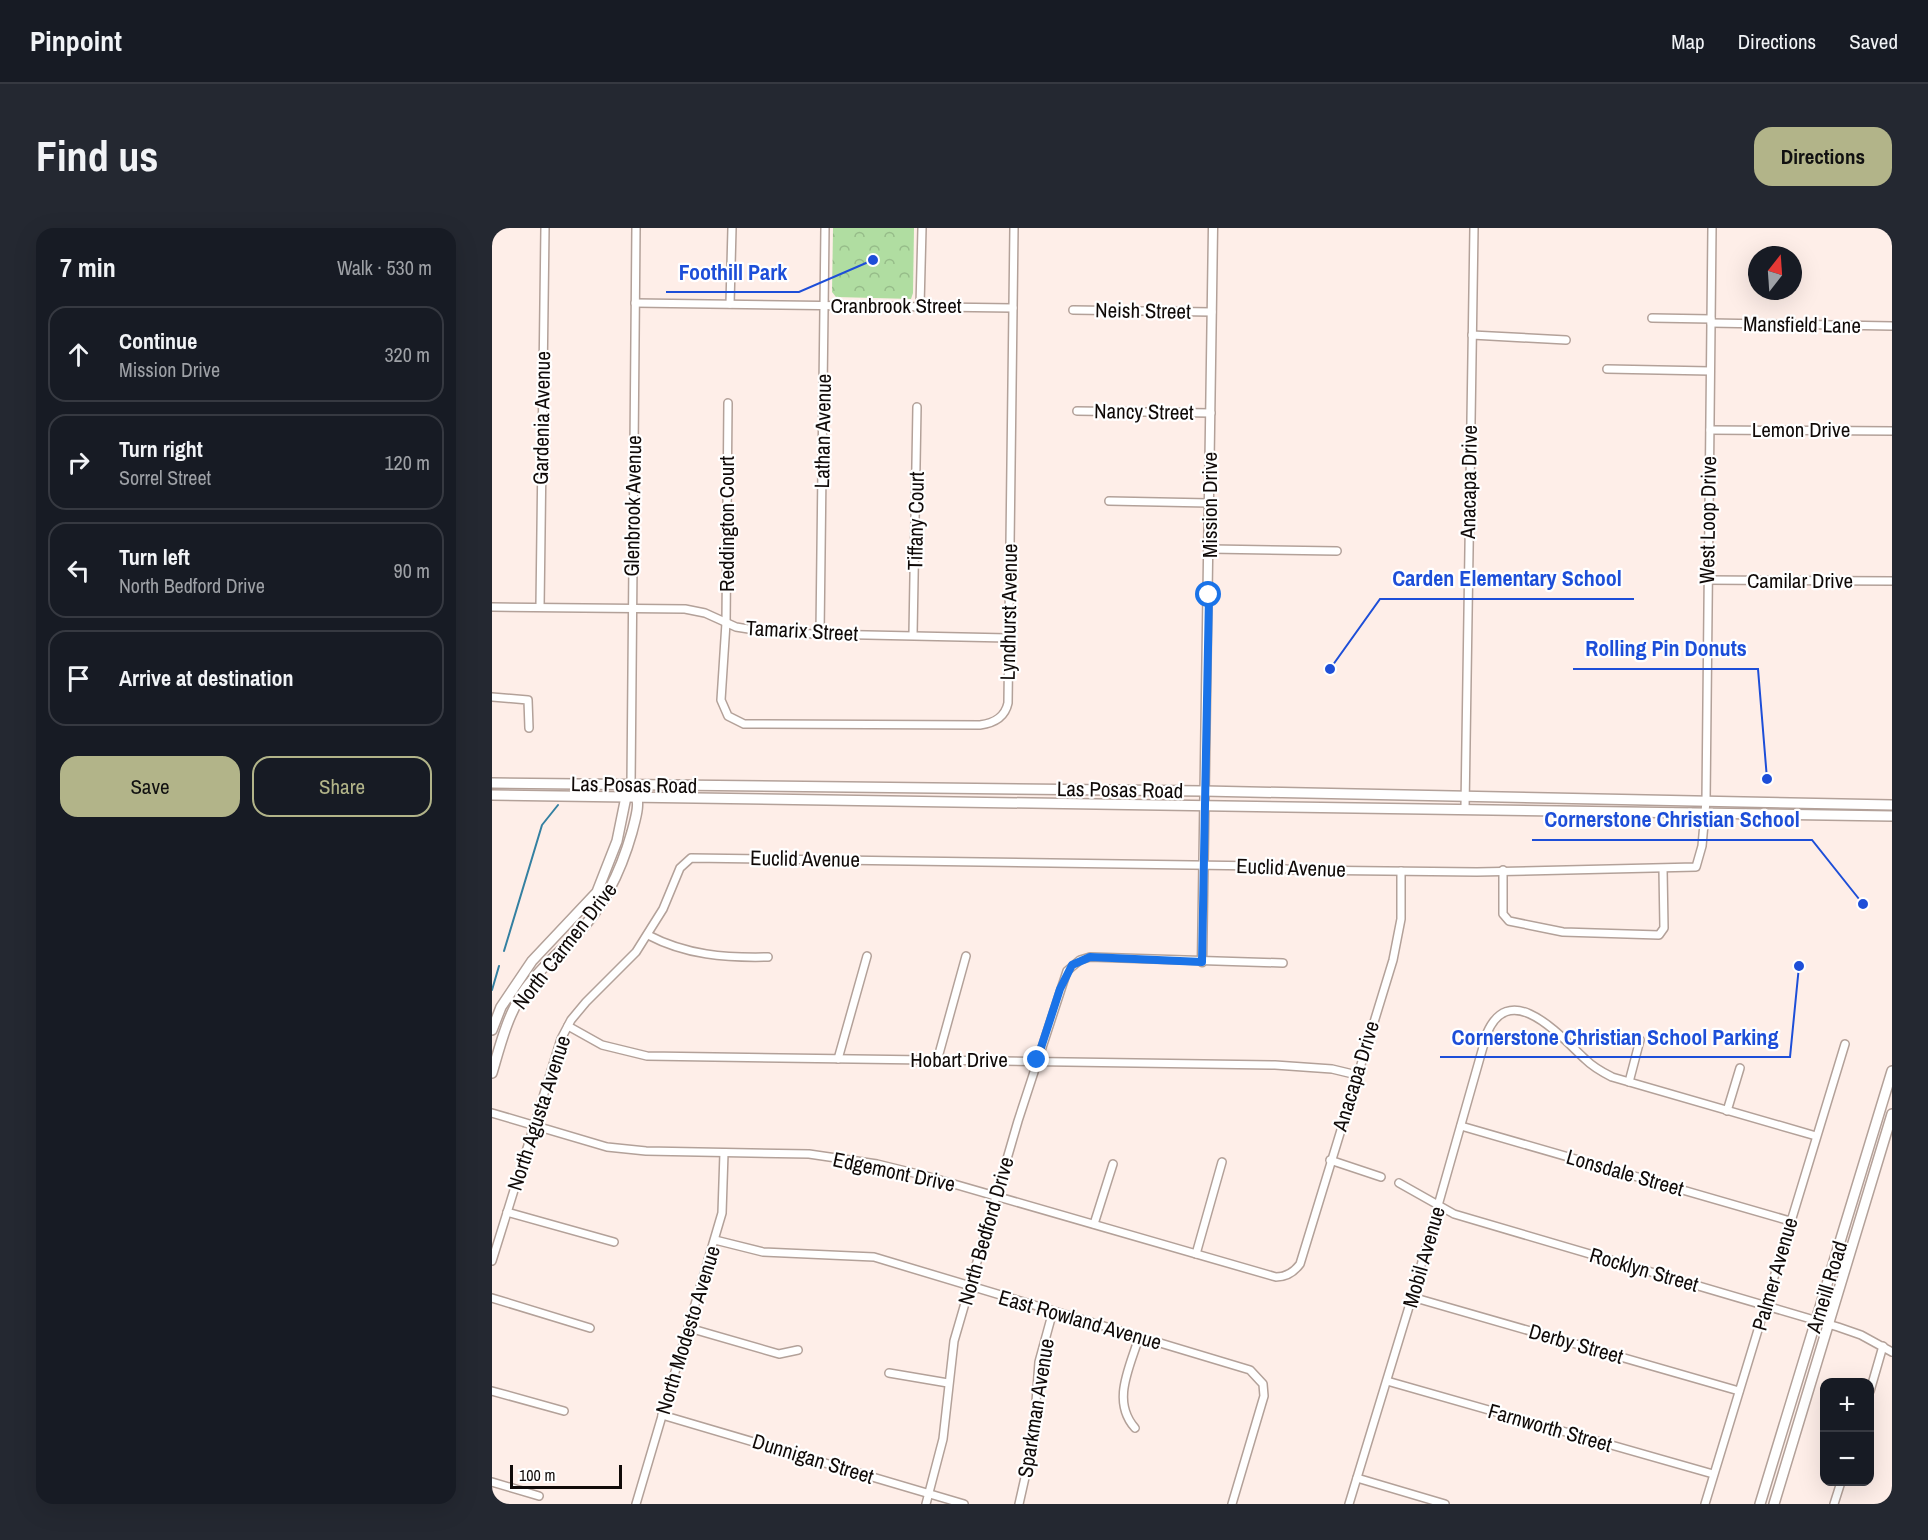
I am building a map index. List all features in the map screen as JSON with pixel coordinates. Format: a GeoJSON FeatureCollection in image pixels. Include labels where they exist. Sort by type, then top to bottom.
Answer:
{"type":"FeatureCollection","features":[{"type":"Feature","properties":{"kind":"main road","name":"Las Posas Road"},"geometry":{"type":"LineString","coordinates":[[492,783],[1204,791],[1892,805]]}},
{"type":"Feature","properties":{"kind":"main road","name":"North Carmen Drive"},"geometry":{"type":"LineString","coordinates":[[492,1030],[501,1007],[532,961],[597,892],[617,841],[624,797],[631,785]]}},
{"type":"Feature","properties":{"kind":"main road"},"geometry":{"type":"LineString","coordinates":[[631,785],[638,797]]}},
{"type":"Feature","properties":{"kind":"main road","name":"Las Posas Road"},"geometry":{"type":"LineString","coordinates":[[492,795],[1892,816]]}},
{"type":"Feature","properties":{"kind":"main road","name":"North Carmen Drive"},"geometry":{"type":"LineString","coordinates":[[492,1073],[509,1020],[523,992],[553,957],[584,927],[617,879],[636,818],[638,797]]}},
{"type":"Feature","properties":{"kind":"main road","name":"Arneill Road"},"geometry":{"type":"LineString","coordinates":[[1760,1504],[1892,1071]]}},
{"type":"Feature","properties":{"kind":"main road","name":"Arneill Road"},"geometry":{"type":"LineString","coordinates":[[1774,1504],[1892,1114]]}},
{"type":"Feature","properties":{"kind":"street","name":"Gardenia Avenue"},"geometry":{"type":"LineString","coordinates":[[540,607],[545,228]]}},
{"type":"Feature","properties":{"kind":"street","name":"Glenbrook Avenue"},"geometry":{"type":"LineString","coordinates":[[631,785],[636,228]]}},
{"type":"Feature","properties":{"kind":"street"},"geometry":{"type":"LineString","coordinates":[[730,304],[732,228]]}},
{"type":"Feature","properties":{"kind":"street","name":"Lathan Avenue"},"geometry":{"type":"LineString","coordinates":[[820,633],[825,228]]}},
{"type":"Feature","properties":{"kind":"street"},"geometry":{"type":"LineString","coordinates":[[920,306],[922,228]]}},
{"type":"Feature","properties":{"kind":"street","name":"Lyndhurst Avenue"},"geometry":{"type":"LineString","coordinates":[[728,716],[744,724],[992,723],[1002,716],[1008,703],[1014,228]]}},
{"type":"Feature","properties":{"kind":"street","name":"Mission Drive"},"geometry":{"type":"LineString","coordinates":[[1202,962],[1210,549],[1213,228]]}},
{"type":"Feature","properties":{"kind":"street","name":"Anacapa Drive"},"geometry":{"type":"LineString","coordinates":[[1465,808],[1474,228]]}},
{"type":"Feature","properties":{"kind":"street","name":"West Loop Drive"},"geometry":{"type":"LineString","coordinates":[[1705,813],[1712,228]]}},
{"type":"Feature","properties":{"kind":"street","name":"Cranbrook Street"},"geometry":{"type":"LineString","coordinates":[[635,303],[1013,308]]}},
{"type":"Feature","properties":{"kind":"street","name":"Neish Street"},"geometry":{"type":"LineString","coordinates":[[1073,310],[1212,312]]}},
{"type":"Feature","properties":{"kind":"street","name":"Mansfield Lane"},"geometry":{"type":"LineString","coordinates":[[1652,318],[1892,326]]}},
{"type":"Feature","properties":{"kind":"street"},"geometry":{"type":"LineString","coordinates":[[1472,335],[1566,340]]}},
{"type":"Feature","properties":{"kind":"street"},"geometry":{"type":"LineString","coordinates":[[1607,369],[1710,371]]}},
{"type":"Feature","properties":{"kind":"street","name":"Reddington Court"},"geometry":{"type":"LineString","coordinates":[[728,403],[726,623],[721,700],[728,716]]}},
{"type":"Feature","properties":{"kind":"street","name":"Tiffany Court"},"geometry":{"type":"LineString","coordinates":[[913,635],[917,407]]}},
{"type":"Feature","properties":{"kind":"street","name":"Nancy Street"},"geometry":{"type":"LineString","coordinates":[[1077,411],[1211,413]]}},
{"type":"Feature","properties":{"kind":"street","name":"Lemon Drive"},"geometry":{"type":"LineString","coordinates":[[1710,430],[1892,431]]}},
{"type":"Feature","properties":{"kind":"street"},"geometry":{"type":"LineString","coordinates":[[1109,501],[1209,503]]}},
{"type":"Feature","properties":{"kind":"street"},"geometry":{"type":"LineString","coordinates":[[1210,549],[1337,551]]}},
{"type":"Feature","properties":{"kind":"street","name":"Camilar Drive"},"geometry":{"type":"LineString","coordinates":[[1707,580],[1892,581]]}},
{"type":"Feature","properties":{"kind":"street","name":"Tamarix Street"},"geometry":{"type":"LineString","coordinates":[[492,606],[699,611],[726,623],[760,632],[1008,638]]}},
{"type":"Feature","properties":{"kind":"street"},"geometry":{"type":"LineString","coordinates":[[492,697],[528,700],[529,728]]}},
{"type":"Feature","properties":{"kind":"street","name":"Euclid Avenue"},"geometry":{"type":"LineString","coordinates":[[687,861],[709,857],[1401,871],[1663,869],[1697,866],[1702,846],[1705,813]]}},
{"type":"Feature","properties":{"kind":"street","name":"North Agusta Avenue"},"geometry":{"type":"LineString","coordinates":[[492,1261],[555,1055],[568,1026],[597,990],[624,966],[648,935],[663,909],[680,868],[687,861]]}},
{"type":"Feature","properties":{"kind":"street"},"geometry":{"type":"LineString","coordinates":[[1503,870],[1503,914],[1509,921],[1563,932],[1659,935],[1664,928],[1663,869]]}},
{"type":"Feature","properties":{"kind":"street","name":"Anacapa Drive"},"geometry":{"type":"LineString","coordinates":[[1288,1274],[1300,1264],[1398,941],[1401,920],[1401,871]]}},
{"type":"Feature","properties":{"kind":"street"},"geometry":{"type":"LineString","coordinates":[[648,935],[674,948],[697,954],[768,957]]}},
{"type":"Feature","properties":{"kind":"street"},"geometry":{"type":"LineString","coordinates":[[838,1059],[867,956]]}},
{"type":"Feature","properties":{"kind":"street"},"geometry":{"type":"LineString","coordinates":[[937,1061],[966,956]]}},
{"type":"Feature","properties":{"kind":"street","name":"North Bedford Drive"},"geometry":{"type":"LineString","coordinates":[[926,1504],[943,1439],[954,1341],[1037,1060],[1060,989],[1072,965],[1090,957],[1202,962]]}},
{"type":"Feature","properties":{"kind":"street"},"geometry":{"type":"LineString","coordinates":[[1202,962],[1283,963]]}},
{"type":"Feature","properties":{"kind":"street","name":"Mobil Avenue"},"geometry":{"type":"LineString","coordinates":[[1349,1504],[1492,1021],[1500,1013],[1521,1012],[1542,1021],[1561,1034],[1595,1068],[1629,1082]]}},
{"type":"Feature","properties":{"kind":"street","name":"Hobart Drive"},"geometry":{"type":"LineString","coordinates":[[568,1026],[602,1045],[647,1056],[937,1061],[1037,1060],[1304,1066],[1357,1075]]}},
{"type":"Feature","properties":{"kind":"street"},"geometry":{"type":"LineString","coordinates":[[1640,1040],[1629,1082],[1816,1136]]}},
{"type":"Feature","properties":{"kind":"street","name":"Palmer Avenue"},"geometry":{"type":"LineString","coordinates":[[1705,1504],[1845,1044]]}},
{"type":"Feature","properties":{"kind":"street"},"geometry":{"type":"LineString","coordinates":[[1727,1111],[1740,1068]]}},
{"type":"Feature","properties":{"kind":"street","name":"Edgemont Drive"},"geometry":{"type":"LineString","coordinates":[[492,1113],[607,1147],[645,1151],[809,1154],[842,1158],[926,1176],[1276,1277],[1288,1274]]}},
{"type":"Feature","properties":{"kind":"street","name":"Lonsdale Street"},"geometry":{"type":"LineString","coordinates":[[1461,1126],[1790,1221]]}},
{"type":"Feature","properties":{"kind":"street","name":"North Modesto Avenue"},"geometry":{"type":"LineString","coordinates":[[636,1504],[715,1240],[724,1200],[724,1153]]}},
{"type":"Feature","properties":{"kind":"street"},"geometry":{"type":"LineString","coordinates":[[1330,1160],[1382,1177]]}},
{"type":"Feature","properties":{"kind":"street"},"geometry":{"type":"LineString","coordinates":[[1196,1254],[1222,1162]]}},
{"type":"Feature","properties":{"kind":"street"},"geometry":{"type":"LineString","coordinates":[[1094,1224],[1113,1164]]}},
{"type":"Feature","properties":{"kind":"street","name":"Rocklyn Street"},"geometry":{"type":"LineString","coordinates":[[1400,1183],[1438,1207],[1828,1324],[1861,1335],[1892,1352]]}},
{"type":"Feature","properties":{"kind":"street"},"geometry":{"type":"LineString","coordinates":[[507,1212],[614,1242]]}},
{"type":"Feature","properties":{"kind":"street","name":"East Rowland Avenue"},"geometry":{"type":"LineString","coordinates":[[715,1240],[763,1252],[874,1257],[1254,1372],[1260,1377],[1264,1391],[1232,1504]]}},
{"type":"Feature","properties":{"kind":"street","name":"Derby Street"},"geometry":{"type":"LineString","coordinates":[[1412,1297],[1739,1391]]}},
{"type":"Feature","properties":{"kind":"street"},"geometry":{"type":"LineString","coordinates":[[492,1298],[590,1328]]}},
{"type":"Feature","properties":{"kind":"street","name":"Sparkman Avenue"},"geometry":{"type":"LineString","coordinates":[[1019,1504],[1033,1442],[1039,1362],[1053,1311]]}},
{"type":"Feature","properties":{"kind":"street"},"geometry":{"type":"LineString","coordinates":[[689,1328],[779,1354],[798,1350]]}},
{"type":"Feature","properties":{"kind":"street"},"geometry":{"type":"LineString","coordinates":[[1135,1428],[1125,1414],[1122,1398],[1139,1337]]}},
{"type":"Feature","properties":{"kind":"street"},"geometry":{"type":"LineString","coordinates":[[1873,1378],[1884,1346]]}},
{"type":"Feature","properties":{"kind":"street"},"geometry":{"type":"LineString","coordinates":[[889,1373],[948,1383]]}},
{"type":"Feature","properties":{"kind":"street","name":"Farnworth Street"},"geometry":{"type":"LineString","coordinates":[[1387,1381],[1713,1474]]}},
{"type":"Feature","properties":{"kind":"street"},"geometry":{"type":"LineString","coordinates":[[492,1391],[564,1411]]}},
{"type":"Feature","properties":{"kind":"street","name":"Dunnigan Street"},"geometry":{"type":"LineString","coordinates":[[662,1414],[964,1504]]}},
{"type":"Feature","properties":{"kind":"street"},"geometry":{"type":"LineString","coordinates":[[1357,1478],[1445,1504]]}},
{"type":"Feature","properties":{"kind":"street"},"geometry":{"type":"LineString","coordinates":[[492,1482],[539,1496]]}},
{"type":"Feature","properties":{"kind":"street"},"geometry":{"type":"LineString","coordinates":[[1834,1504],[1840,1486]]}},
{"type":"Feature","properties":{"kind":"green space"},"geometry":{"type":"Polygon","coordinates":[[[833,228],[914,228],[911,299],[836,297],[832,292],[833,228]]]}},
{"type":"Feature","properties":{"kind":"waterway"},"geometry":{"type":"LineString","coordinates":[[504,951],[542,825],[558,805]]}},
{"type":"Feature","properties":{"kind":"waterway"},"geometry":{"type":"LineString","coordinates":[[492,990],[499,966]]}},
{"type":"Feature","properties":{"kind":"place","name":"Foothill Park"},"geometry":{"type":"Point","coordinates":[873,260]}},
{"type":"Feature","properties":{"kind":"place","name":"Carden Elementary School"},"geometry":{"type":"Point","coordinates":[1330,669]}},
{"type":"Feature","properties":{"kind":"place","name":"Rolling Pin Donuts"},"geometry":{"type":"Point","coordinates":[1767,779]}},
{"type":"Feature","properties":{"kind":"place","name":"Cornerstone Christian School"},"geometry":{"type":"Point","coordinates":[1863,904]}},
{"type":"Feature","properties":{"kind":"place","name":"Cornerstone Christian School Parking"},"geometry":{"type":"Point","coordinates":[1799,966]}},
{"type":"Feature","properties":{"kind":"route"},"geometry":{"type":"LineString","coordinates":[[1037,1060],[1067,971],[1080,960],[1090,957],[1202,962],[1209,595]]}}]}
